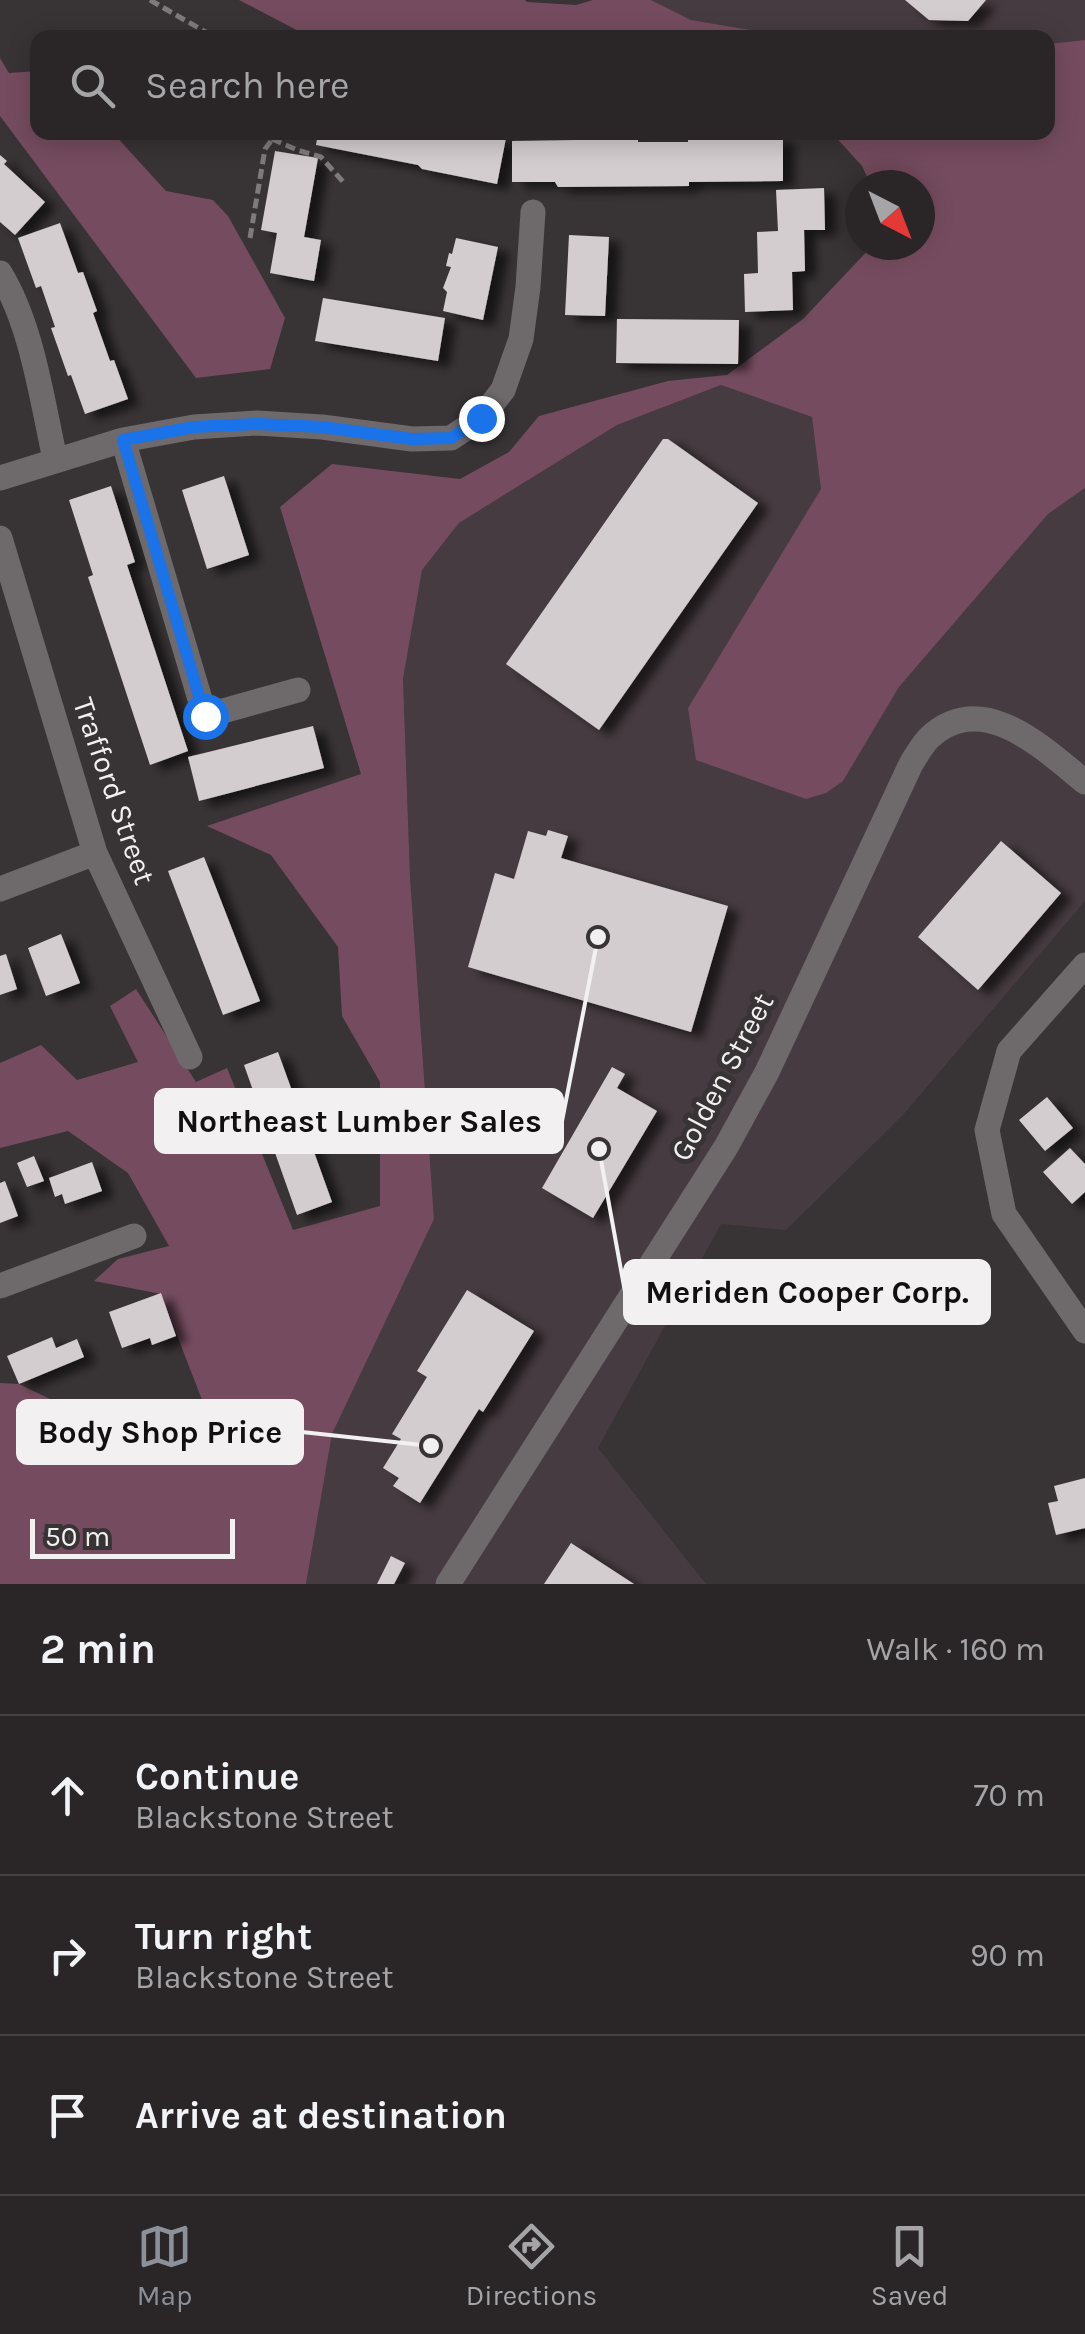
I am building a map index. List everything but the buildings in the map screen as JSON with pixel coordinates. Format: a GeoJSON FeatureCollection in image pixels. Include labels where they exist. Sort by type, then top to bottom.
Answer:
{"type":"FeatureCollection","features":[{"type":"Feature","properties":{"kind":"street"},"geometry":{"type":"LineString","coordinates":[[0,478],[123,440],[194,427],[258,424],[322,427],[412,439],[451,438],[481,418],[502,390],[521,339],[532,212]]}},
{"type":"Feature","properties":{"kind":"street"},"geometry":{"type":"LineString","coordinates":[[0,273],[20,319],[56,459]]}},
{"type":"Feature","properties":{"kind":"street"},"geometry":{"type":"LineString","coordinates":[[123,440],[205,716],[298,690]]}},
{"type":"Feature","properties":{"kind":"street","name":"Trafford Street"},"geometry":{"type":"LineString","coordinates":[[0,538],[95,853],[190,1056]]}},
{"type":"Feature","properties":{"kind":"street","name":"Golden Street"},"geometry":{"type":"LineString","coordinates":[[448,1584],[726,1147],[767,1072],[911,764],[928,739],[953,722],[983,718],[1011,727],[1085,782]]}},
{"type":"Feature","properties":{"kind":"street"},"geometry":{"type":"LineString","coordinates":[[0,889],[95,853]]}},
{"type":"Feature","properties":{"kind":"street"},"geometry":{"type":"LineString","coordinates":[[1085,966],[1009,1051],[987,1130],[1004,1214],[1085,1331]]}},
{"type":"Feature","properties":{"kind":"street"},"geometry":{"type":"LineString","coordinates":[[0,1286],[134,1236]]}},
{"type":"Feature","properties":{"kind":"path"},"geometry":{"type":"LineString","coordinates":[[150,0],[205,30]]}},
{"type":"Feature","properties":{"kind":"path"},"geometry":{"type":"LineString","coordinates":[[250,238],[265,149],[272,140],[321,157],[345,184]]}},
{"type":"Feature","properties":{"kind":"shaded area"},"geometry":{"type":"Polygon","coordinates":[[[239,0],[525,0],[576,5],[593,0],[651,0],[691,20],[750,30],[297,30],[239,0]]]}},
{"type":"Feature","properties":{"kind":"shaded area"},"geometry":{"type":"Polygon","coordinates":[[[651,0],[1085,0],[1085,40],[1055,43],[1055,30],[750,30],[691,20],[651,0]]]}},
{"type":"Feature","properties":{"kind":"shaded area"},"geometry":{"type":"Polygon","coordinates":[[[1085,40],[1085,488],[1048,514],[899,687],[843,781],[826,793],[806,799],[696,760],[688,708],[821,489],[812,417],[721,385],[617,425],[459,523],[422,570],[403,679],[410,877],[434,1219],[332,1434],[306,1584],[0,1584],[0,1383],[19,1384],[147,1446],[204,1405],[161,1294],[94,1281],[118,1259],[169,1246],[128,1173],[68,1131],[0,1148],[0,1063],[41,1045],[77,1080],[138,1062],[110,1006],[136,989],[196,1082],[227,1068],[293,1230],[380,1206],[380,1082],[342,1016],[338,947],[271,855],[207,826],[361,774],[280,507],[332,464],[460,479],[509,452],[539,416],[668,381],[727,375],[803,319],[859,260],[935,260],[935,170],[864,170],[838,140],[1055,140],[1055,43],[1085,40]]]}},
{"type":"Feature","properties":{"kind":"shaded area"},"geometry":{"type":"Polygon","coordinates":[[[0,58],[9,73],[30,72],[30,140],[119,140],[166,191],[213,200],[228,216],[285,318],[270,369],[196,378],[0,116],[0,58]]]}},
{"type":"Feature","properties":{"kind":"shaded area"},"geometry":{"type":"Polygon","coordinates":[[[721,385],[812,417],[822,488],[688,709],[843,781],[899,687],[1048,514],[1085,488],[1085,901],[903,1115],[786,1230],[721,1224],[598,1448],[706,1584],[306,1584],[332,1434],[434,1219],[410,877],[403,679],[422,570],[459,523],[617,425],[721,385]]]}},
{"type":"Feature","properties":{"kind":"place","name":"Northeast Lumber Sales"},"geometry":{"type":"Point","coordinates":[598,937]}},
{"type":"Feature","properties":{"kind":"place","name":"Meriden Cooper Corp."},"geometry":{"type":"Point","coordinates":[599,1149]}},
{"type":"Feature","properties":{"kind":"place","name":"Body Shop Price"},"geometry":{"type":"Point","coordinates":[431,1446]}},
{"type":"Feature","properties":{"kind":"route"},"geometry":{"type":"LineString","coordinates":[[205,716],[123,440],[194,427],[258,424],[322,427],[412,439],[451,438],[481,418]]}}]}
